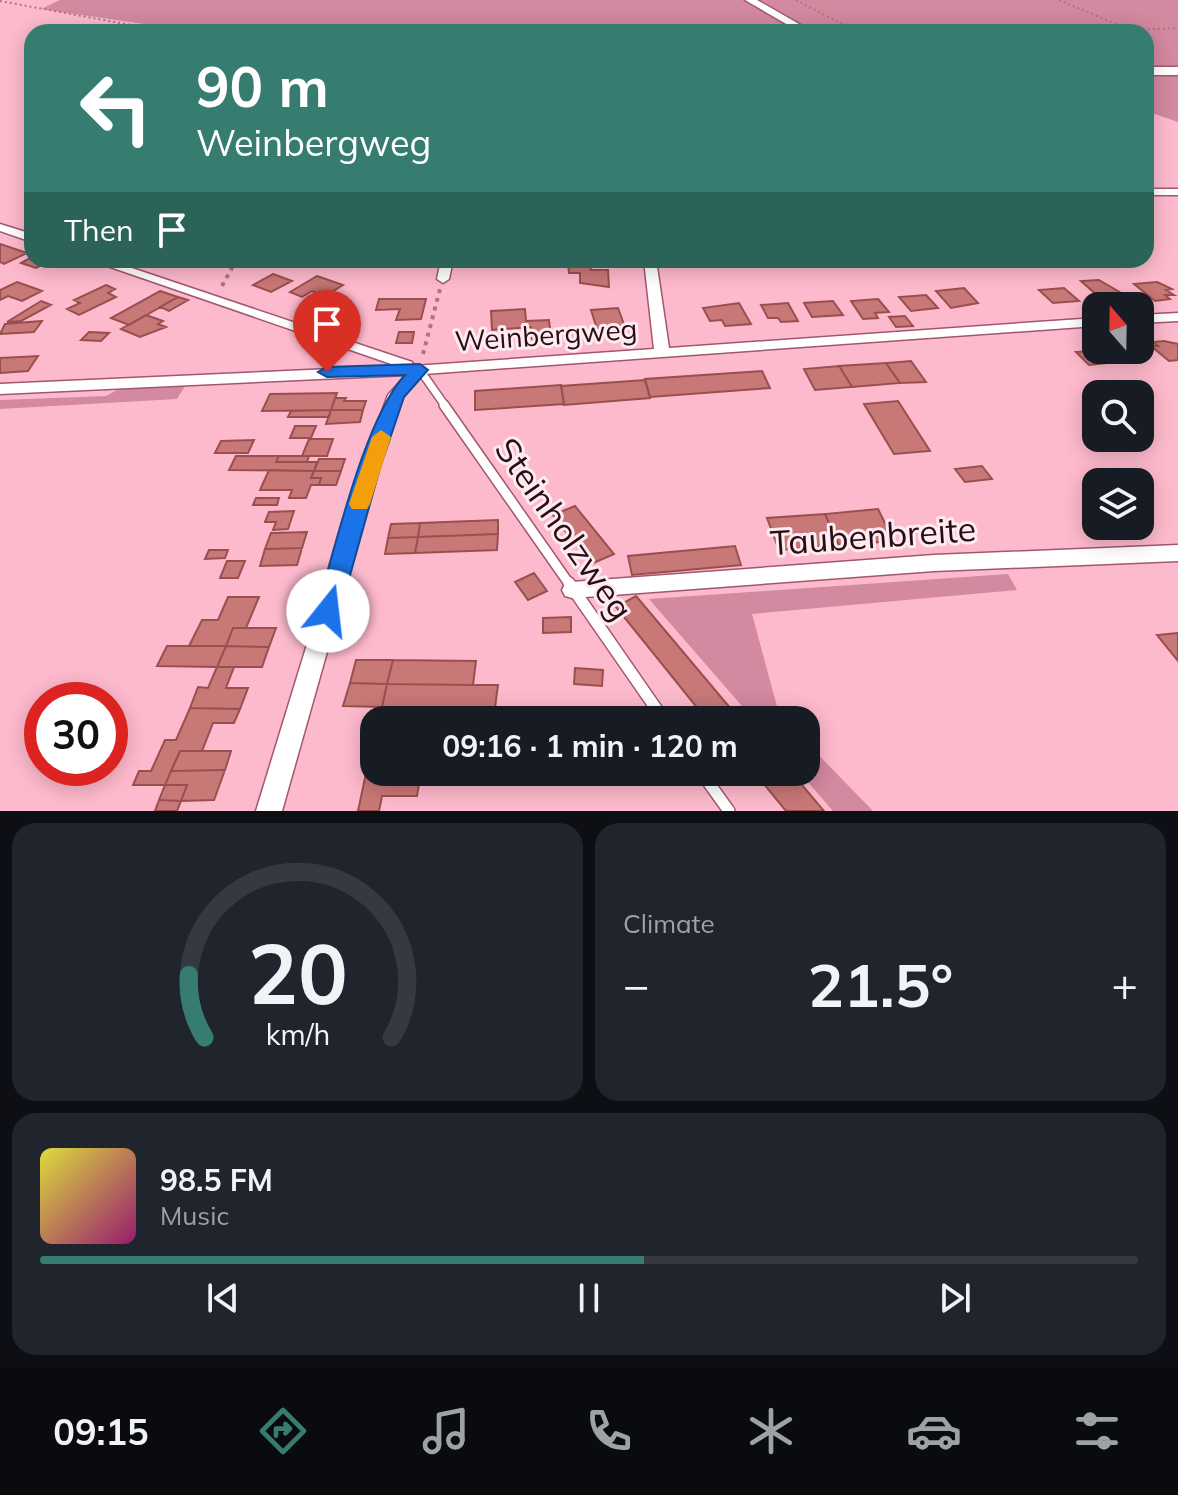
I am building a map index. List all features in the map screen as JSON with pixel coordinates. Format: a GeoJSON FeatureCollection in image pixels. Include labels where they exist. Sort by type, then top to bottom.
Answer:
{"type":"FeatureCollection","features":[{"type":"Feature","properties":{"kind":"main road"},"geometry":{"type":"LineString","coordinates":[[750,0],[794,24]]}},
{"type":"Feature","properties":{"kind":"main road"},"geometry":{"type":"LineString","coordinates":[[1154,71],[1178,71]]}},
{"type":"Feature","properties":{"kind":"street"},"geometry":{"type":"LineString","coordinates":[[1154,192],[1178,192]]}},
{"type":"Feature","properties":{"kind":"street"},"geometry":{"type":"LineString","coordinates":[[0,227],[24,235]]}},
{"type":"Feature","properties":{"kind":"street"},"geometry":{"type":"LineString","coordinates":[[119,268],[420,370],[396,395],[370,468],[269,811]]}},
{"type":"Feature","properties":{"kind":"street"},"geometry":{"type":"LineString","coordinates":[[443,279],[445,268]]}},
{"type":"Feature","properties":{"kind":"street"},"geometry":{"type":"LineString","coordinates":[[651,268],[662,353]]}},
{"type":"Feature","properties":{"kind":"street"},"geometry":{"type":"LineString","coordinates":[[1154,318],[1178,317]]}},
{"type":"Feature","properties":{"kind":"street","name":"Weinbergweg"},"geometry":{"type":"LineString","coordinates":[[0,389],[420,370],[1082,323]]}},
{"type":"Feature","properties":{"kind":"street","name":"Taubenbreite"},"geometry":{"type":"LineString","coordinates":[[572,590],[950,562],[1178,553]]}},
{"type":"Feature","properties":{"kind":"lane","name":"Steinholzweg"},"geometry":{"type":"LineString","coordinates":[[420,370],[654,706]]}},
{"type":"Feature","properties":{"kind":"lane"},"geometry":{"type":"LineString","coordinates":[[711,786],[729,811]]}},
{"type":"Feature","properties":{"kind":"path"},"geometry":{"type":"LineString","coordinates":[[796,0],[842,24]]}},
{"type":"Feature","properties":{"kind":"path"},"geometry":{"type":"LineString","coordinates":[[1059,0],[1115,24]]}},
{"type":"Feature","properties":{"kind":"path"},"geometry":{"type":"LineString","coordinates":[[0,1],[125,24]]}},
{"type":"Feature","properties":{"kind":"path"},"geometry":{"type":"LineString","coordinates":[[1154,30],[1178,28]]}},
{"type":"Feature","properties":{"kind":"path"},"geometry":{"type":"LineString","coordinates":[[212,300],[231,268]]}},
{"type":"Feature","properties":{"kind":"path"},"geometry":{"type":"LineString","coordinates":[[420,370],[443,279]]}},
{"type":"Feature","properties":{"kind":"shaded area"},"geometry":{"type":"Polygon","coordinates":[[[60,0],[1178,0],[1178,122],[1154,114],[1154,24],[144,24],[41,9],[60,0]]]}},
{"type":"Feature","properties":{"kind":"shaded area"},"geometry":{"type":"Polygon","coordinates":[[[185,386],[177,399],[0,409],[0,400],[106,396],[119,389],[185,386]]]}},
{"type":"Feature","properties":{"kind":"shaded area"},"geometry":{"type":"Polygon","coordinates":[[[1008,574],[1017,590],[752,614],[777,706],[742,706],[649,599],[1008,574]]]}},
{"type":"Feature","properties":{"kind":"shaded area"},"geometry":{"type":"Polygon","coordinates":[[[820,756],[873,811],[833,811],[811,786],[820,786],[820,756]]]}},
{"type":"Feature","properties":{"kind":"building"},"geometry":{"type":"Polygon","coordinates":[[[0,244],[24,252],[4,264],[0,262],[0,244]]]}},
{"type":"Feature","properties":{"kind":"building"},"geometry":{"type":"Polygon","coordinates":[[[568,268],[608,270],[609,287],[580,283],[580,273],[569,273],[568,268]]]}},
{"type":"Feature","properties":{"kind":"building"},"geometry":{"type":"Polygon","coordinates":[[[273,274],[292,281],[271,292],[253,285],[273,274]]]}},
{"type":"Feature","properties":{"kind":"building"},"geometry":{"type":"Polygon","coordinates":[[[317,276],[343,285],[325,296],[312,291],[302,297],[290,292],[317,276]]]}},
{"type":"Feature","properties":{"kind":"building"},"geometry":{"type":"Polygon","coordinates":[[[1099,280],[1119,292],[1093,292],[1081,281],[1099,280]]]}},
{"type":"Feature","properties":{"kind":"building"},"geometry":{"type":"Polygon","coordinates":[[[17,282],[42,291],[22,301],[8,296],[0,300],[0,290],[17,282]]]}},
{"type":"Feature","properties":{"kind":"building"},"geometry":{"type":"Polygon","coordinates":[[[1157,282],[1172,289],[1166,290],[1174,295],[1165,295],[1170,299],[1155,301],[1154,292],[1144,292],[1134,284],[1157,282]]]}},
{"type":"Feature","properties":{"kind":"building"},"geometry":{"type":"Polygon","coordinates":[[[106,285],[115,289],[108,293],[116,297],[79,315],[67,309],[80,303],[74,300],[106,285]]]}},
{"type":"Feature","properties":{"kind":"building"},"geometry":{"type":"Polygon","coordinates":[[[964,288],[978,303],[951,308],[936,291],[964,288]]]}},
{"type":"Feature","properties":{"kind":"building"},"geometry":{"type":"Polygon","coordinates":[[[1064,288],[1079,301],[1053,303],[1039,290],[1064,288]]]}},
{"type":"Feature","properties":{"kind":"building"},"geometry":{"type":"Polygon","coordinates":[[[160,291],[178,297],[129,325],[111,318],[160,291]]]}},
{"type":"Feature","properties":{"kind":"building"},"geometry":{"type":"Polygon","coordinates":[[[926,295],[938,308],[911,311],[899,297],[926,295]]]}},
{"type":"Feature","properties":{"kind":"building"},"geometry":{"type":"Polygon","coordinates":[[[178,297],[188,300],[169,311],[160,307],[178,297]]]}},
{"type":"Feature","properties":{"kind":"building"},"geometry":{"type":"Polygon","coordinates":[[[379,299],[426,299],[421,319],[396,320],[400,309],[376,310],[379,299]]]}},
{"type":"Feature","properties":{"kind":"building"},"geometry":{"type":"Polygon","coordinates":[[[878,299],[889,312],[875,313],[878,318],[863,319],[851,301],[878,299]]]}},
{"type":"Feature","properties":{"kind":"building"},"geometry":{"type":"Polygon","coordinates":[[[41,301],[51,305],[21,321],[7,322],[41,301]]]}},
{"type":"Feature","properties":{"kind":"building"},"geometry":{"type":"Polygon","coordinates":[[[325,301],[341,301],[335,314],[320,314],[325,301]]]}},
{"type":"Feature","properties":{"kind":"building"},"geometry":{"type":"Polygon","coordinates":[[[833,301],[843,315],[812,317],[804,303],[833,301]]]}},
{"type":"Feature","properties":{"kind":"building"},"geometry":{"type":"Polygon","coordinates":[[[739,303],[751,324],[725,326],[722,320],[710,321],[703,308],[739,303]]]}},
{"type":"Feature","properties":{"kind":"building"},"geometry":{"type":"Polygon","coordinates":[[[788,303],[798,321],[781,322],[778,318],[768,318],[761,305],[788,303]]]}},
{"type":"Feature","properties":{"kind":"building"},"geometry":{"type":"Polygon","coordinates":[[[618,308],[625,327],[597,329],[591,310],[618,308]]]}},
{"type":"Feature","properties":{"kind":"building"},"geometry":{"type":"Polygon","coordinates":[[[525,309],[526,321],[549,320],[551,338],[532,339],[531,327],[492,330],[491,311],[525,309]]]}},
{"type":"Feature","properties":{"kind":"building"},"geometry":{"type":"Polygon","coordinates":[[[146,315],[163,321],[158,324],[166,327],[140,337],[121,329],[146,315]]]}},
{"type":"Feature","properties":{"kind":"building"},"geometry":{"type":"Polygon","coordinates":[[[905,316],[913,326],[896,327],[889,317],[905,316]]]}},
{"type":"Feature","properties":{"kind":"building"},"geometry":{"type":"Polygon","coordinates":[[[42,321],[34,332],[0,334],[5,324],[42,321]]]}},
{"type":"Feature","properties":{"kind":"building"},"geometry":{"type":"Polygon","coordinates":[[[89,332],[109,333],[101,341],[81,340],[89,332]]]}},
{"type":"Feature","properties":{"kind":"building"},"geometry":{"type":"Polygon","coordinates":[[[399,332],[414,332],[412,343],[396,343],[399,332]]]}},
{"type":"Feature","properties":{"kind":"building"},"geometry":{"type":"Polygon","coordinates":[[[1154,342],[1178,344],[1178,360],[1169,361],[1154,348],[1158,346],[1154,342]]]}},
{"type":"Feature","properties":{"kind":"building"},"geometry":{"type":"Polygon","coordinates":[[[38,356],[28,371],[0,373],[0,358],[38,356]]]}},
{"type":"Feature","properties":{"kind":"building"},"geometry":{"type":"Polygon","coordinates":[[[911,361],[926,382],[900,383],[886,363],[911,361]]]}},
{"type":"Feature","properties":{"kind":"building"},"geometry":{"type":"Polygon","coordinates":[[[886,363],[900,383],[852,387],[839,366],[886,363]]]}},
{"type":"Feature","properties":{"kind":"building"},"geometry":{"type":"Polygon","coordinates":[[[839,366],[852,387],[815,390],[804,369],[839,366]]]}},
{"type":"Feature","properties":{"kind":"building"},"geometry":{"type":"Polygon","coordinates":[[[762,371],[770,388],[650,397],[645,379],[762,371]]]}},
{"type":"Feature","properties":{"kind":"building"},"geometry":{"type":"Polygon","coordinates":[[[645,380],[650,398],[564,405],[561,386],[645,380]]]}},
{"type":"Feature","properties":{"kind":"building"},"geometry":{"type":"Polygon","coordinates":[[[561,385],[564,404],[475,410],[475,391],[561,385]]]}},
{"type":"Feature","properties":{"kind":"building"},"geometry":{"type":"Polygon","coordinates":[[[337,393],[331,410],[262,411],[270,394],[337,393]]]}},
{"type":"Feature","properties":{"kind":"building"},"geometry":{"type":"Polygon","coordinates":[[[335,398],[366,401],[363,410],[331,410],[335,398]]]}},
{"type":"Feature","properties":{"kind":"building"},"geometry":{"type":"Polygon","coordinates":[[[898,401],[930,451],[894,454],[864,404],[898,401]]]}},
{"type":"Feature","properties":{"kind":"building"},"geometry":{"type":"Polygon","coordinates":[[[331,410],[363,410],[360,422],[326,424],[331,410]]]}},
{"type":"Feature","properties":{"kind":"building"},"geometry":{"type":"Polygon","coordinates":[[[331,410],[329,417],[288,417],[291,411],[331,410]]]}},
{"type":"Feature","properties":{"kind":"building"},"geometry":{"type":"Polygon","coordinates":[[[295,426],[316,426],[311,438],[290,438],[295,426]]]}},
{"type":"Feature","properties":{"kind":"building"},"geometry":{"type":"Polygon","coordinates":[[[309,439],[333,439],[327,456],[302,456],[309,439]]]}},
{"type":"Feature","properties":{"kind":"building"},"geometry":{"type":"Polygon","coordinates":[[[254,440],[248,453],[215,453],[221,441],[254,440]]]}},
{"type":"Feature","properties":{"kind":"building"},"geometry":{"type":"Polygon","coordinates":[[[236,456],[279,456],[276,462],[317,462],[314,471],[229,470],[236,456]]]}},
{"type":"Feature","properties":{"kind":"building"},"geometry":{"type":"Polygon","coordinates":[[[279,456],[309,456],[307,462],[276,462],[279,456]]]}},
{"type":"Feature","properties":{"kind":"building"},"geometry":{"type":"Polygon","coordinates":[[[319,459],[345,459],[341,471],[314,471],[319,459]]]}},
{"type":"Feature","properties":{"kind":"building"},"geometry":{"type":"Polygon","coordinates":[[[982,466],[992,479],[965,482],[955,469],[982,466]]]}},
{"type":"Feature","properties":{"kind":"building"},"geometry":{"type":"Polygon","coordinates":[[[269,470],[314,471],[311,478],[321,478],[319,485],[311,485],[306,498],[289,498],[292,490],[260,490],[269,470]]]}},
{"type":"Feature","properties":{"kind":"building"},"geometry":{"type":"Polygon","coordinates":[[[314,471],[341,471],[336,485],[319,485],[321,478],[311,478],[314,471]]]}},
{"type":"Feature","properties":{"kind":"building"},"geometry":{"type":"Polygon","coordinates":[[[256,498],[279,498],[277,505],[253,505],[256,498]]]}},
{"type":"Feature","properties":{"kind":"building"},"geometry":{"type":"Polygon","coordinates":[[[575,506],[614,554],[591,564],[553,515],[575,506]]]}},
{"type":"Feature","properties":{"kind":"building"},"geometry":{"type":"Polygon","coordinates":[[[878,509],[894,541],[839,545],[825,514],[878,509]]]}},
{"type":"Feature","properties":{"kind":"building"},"geometry":{"type":"Polygon","coordinates":[[[294,511],[288,529],[273,530],[276,522],[265,522],[269,512],[294,511]]]}},
{"type":"Feature","properties":{"kind":"building"},"geometry":{"type":"Polygon","coordinates":[[[825,514],[839,545],[779,550],[767,518],[825,514]]]}},
{"type":"Feature","properties":{"kind":"building"},"geometry":{"type":"Polygon","coordinates":[[[498,520],[498,534],[418,537],[420,523],[498,520]]]}},
{"type":"Feature","properties":{"kind":"building"},"geometry":{"type":"Polygon","coordinates":[[[420,523],[418,537],[388,538],[391,524],[420,523]]]}},
{"type":"Feature","properties":{"kind":"building"},"geometry":{"type":"Polygon","coordinates":[[[307,532],[302,548],[265,549],[271,533],[307,532]]]}},
{"type":"Feature","properties":{"kind":"building"},"geometry":{"type":"Polygon","coordinates":[[[498,534],[497,550],[415,553],[418,537],[498,534]]]}},
{"type":"Feature","properties":{"kind":"building"},"geometry":{"type":"Polygon","coordinates":[[[418,537],[415,553],[385,554],[388,538],[418,537]]]}},
{"type":"Feature","properties":{"kind":"building"},"geometry":{"type":"Polygon","coordinates":[[[735,546],[741,565],[632,575],[628,556],[735,546]]]}},
{"type":"Feature","properties":{"kind":"building"},"geometry":{"type":"Polygon","coordinates":[[[302,548],[297,565],[260,566],[265,549],[302,548]]]}},
{"type":"Feature","properties":{"kind":"building"},"geometry":{"type":"Polygon","coordinates":[[[209,550],[228,550],[225,558],[205,559],[209,550]]]}},
{"type":"Feature","properties":{"kind":"building"},"geometry":{"type":"Polygon","coordinates":[[[227,561],[245,561],[238,578],[220,578],[227,561]]]}},
{"type":"Feature","properties":{"kind":"building"},"geometry":{"type":"Polygon","coordinates":[[[534,573],[547,591],[528,600],[515,582],[534,573]]]}},
{"type":"Feature","properties":{"kind":"building"},"geometry":{"type":"Polygon","coordinates":[[[636,596],[728,706],[696,706],[616,607],[636,596]]]}},
{"type":"Feature","properties":{"kind":"building"},"geometry":{"type":"Polygon","coordinates":[[[228,597],[259,597],[246,628],[233,628],[226,646],[189,646],[202,620],[218,620],[228,597]]]}},
{"type":"Feature","properties":{"kind":"building"},"geometry":{"type":"Polygon","coordinates":[[[571,617],[571,632],[543,633],[543,618],[571,617]]]}},
{"type":"Feature","properties":{"kind":"building"},"geometry":{"type":"Polygon","coordinates":[[[233,628],[276,628],[269,647],[226,646],[233,628]]]}},
{"type":"Feature","properties":{"kind":"building"},"geometry":{"type":"Polygon","coordinates":[[[1178,633],[1178,661],[1157,635],[1178,633]]]}},
{"type":"Feature","properties":{"kind":"building"},"geometry":{"type":"Polygon","coordinates":[[[167,646],[226,646],[217,667],[157,666],[167,646]]]}},
{"type":"Feature","properties":{"kind":"building"},"geometry":{"type":"Polygon","coordinates":[[[226,646],[269,647],[262,667],[217,667],[226,646]]]}},
{"type":"Feature","properties":{"kind":"building"},"geometry":{"type":"Polygon","coordinates":[[[356,660],[393,660],[387,684],[350,683],[356,660]]]}},
{"type":"Feature","properties":{"kind":"building"},"geometry":{"type":"Polygon","coordinates":[[[393,660],[476,661],[473,685],[387,684],[393,660]]]}},
{"type":"Feature","properties":{"kind":"building"},"geometry":{"type":"Polygon","coordinates":[[[217,667],[234,667],[226,688],[248,688],[240,709],[190,708],[198,687],[208,688],[217,667]]]}},
{"type":"Feature","properties":{"kind":"building"},"geometry":{"type":"Polygon","coordinates":[[[575,668],[603,670],[602,686],[574,684],[575,668]]]}},
{"type":"Feature","properties":{"kind":"building"},"geometry":{"type":"Polygon","coordinates":[[[350,683],[387,684],[382,706],[343,706],[350,683]]]}},
{"type":"Feature","properties":{"kind":"building"},"geometry":{"type":"Polygon","coordinates":[[[387,684],[498,685],[495,706],[382,706],[387,684]]]}},
{"type":"Feature","properties":{"kind":"building"},"geometry":{"type":"Polygon","coordinates":[[[190,708],[240,709],[234,723],[213,723],[202,751],[180,751],[165,785],[133,785],[139,771],[151,771],[165,740],[176,740],[190,708]]]}},
{"type":"Feature","properties":{"kind":"building"},"geometry":{"type":"Polygon","coordinates":[[[180,751],[231,751],[225,770],[171,771],[180,751]]]}},
{"type":"Feature","properties":{"kind":"building"},"geometry":{"type":"Polygon","coordinates":[[[225,770],[214,800],[181,801],[187,785],[165,785],[171,771],[225,770]]]}},
{"type":"Feature","properties":{"kind":"building"},"geometry":{"type":"Polygon","coordinates":[[[165,785],[187,785],[181,801],[159,800],[165,785]]]}},
{"type":"Feature","properties":{"kind":"building"},"geometry":{"type":"Polygon","coordinates":[[[363,786],[419,786],[417,796],[382,796],[379,811],[358,811],[363,786]]]}},
{"type":"Feature","properties":{"kind":"building"},"geometry":{"type":"Polygon","coordinates":[[[765,786],[803,786],[824,811],[786,811],[765,786]]]}},
{"type":"Feature","properties":{"kind":"building"},"geometry":{"type":"Polygon","coordinates":[[[159,800],[181,801],[177,811],[155,811],[159,800]]]}},
{"type":"Feature","properties":{"kind":"slow traffic"},"geometry":{"type":"LineString","coordinates":[[359,504],[381,437]]}},
{"type":"Feature","properties":{"kind":"route"},"geometry":{"type":"LineString","coordinates":[[327,372],[420,370],[396,395],[370,468],[328,611]]}}]}
